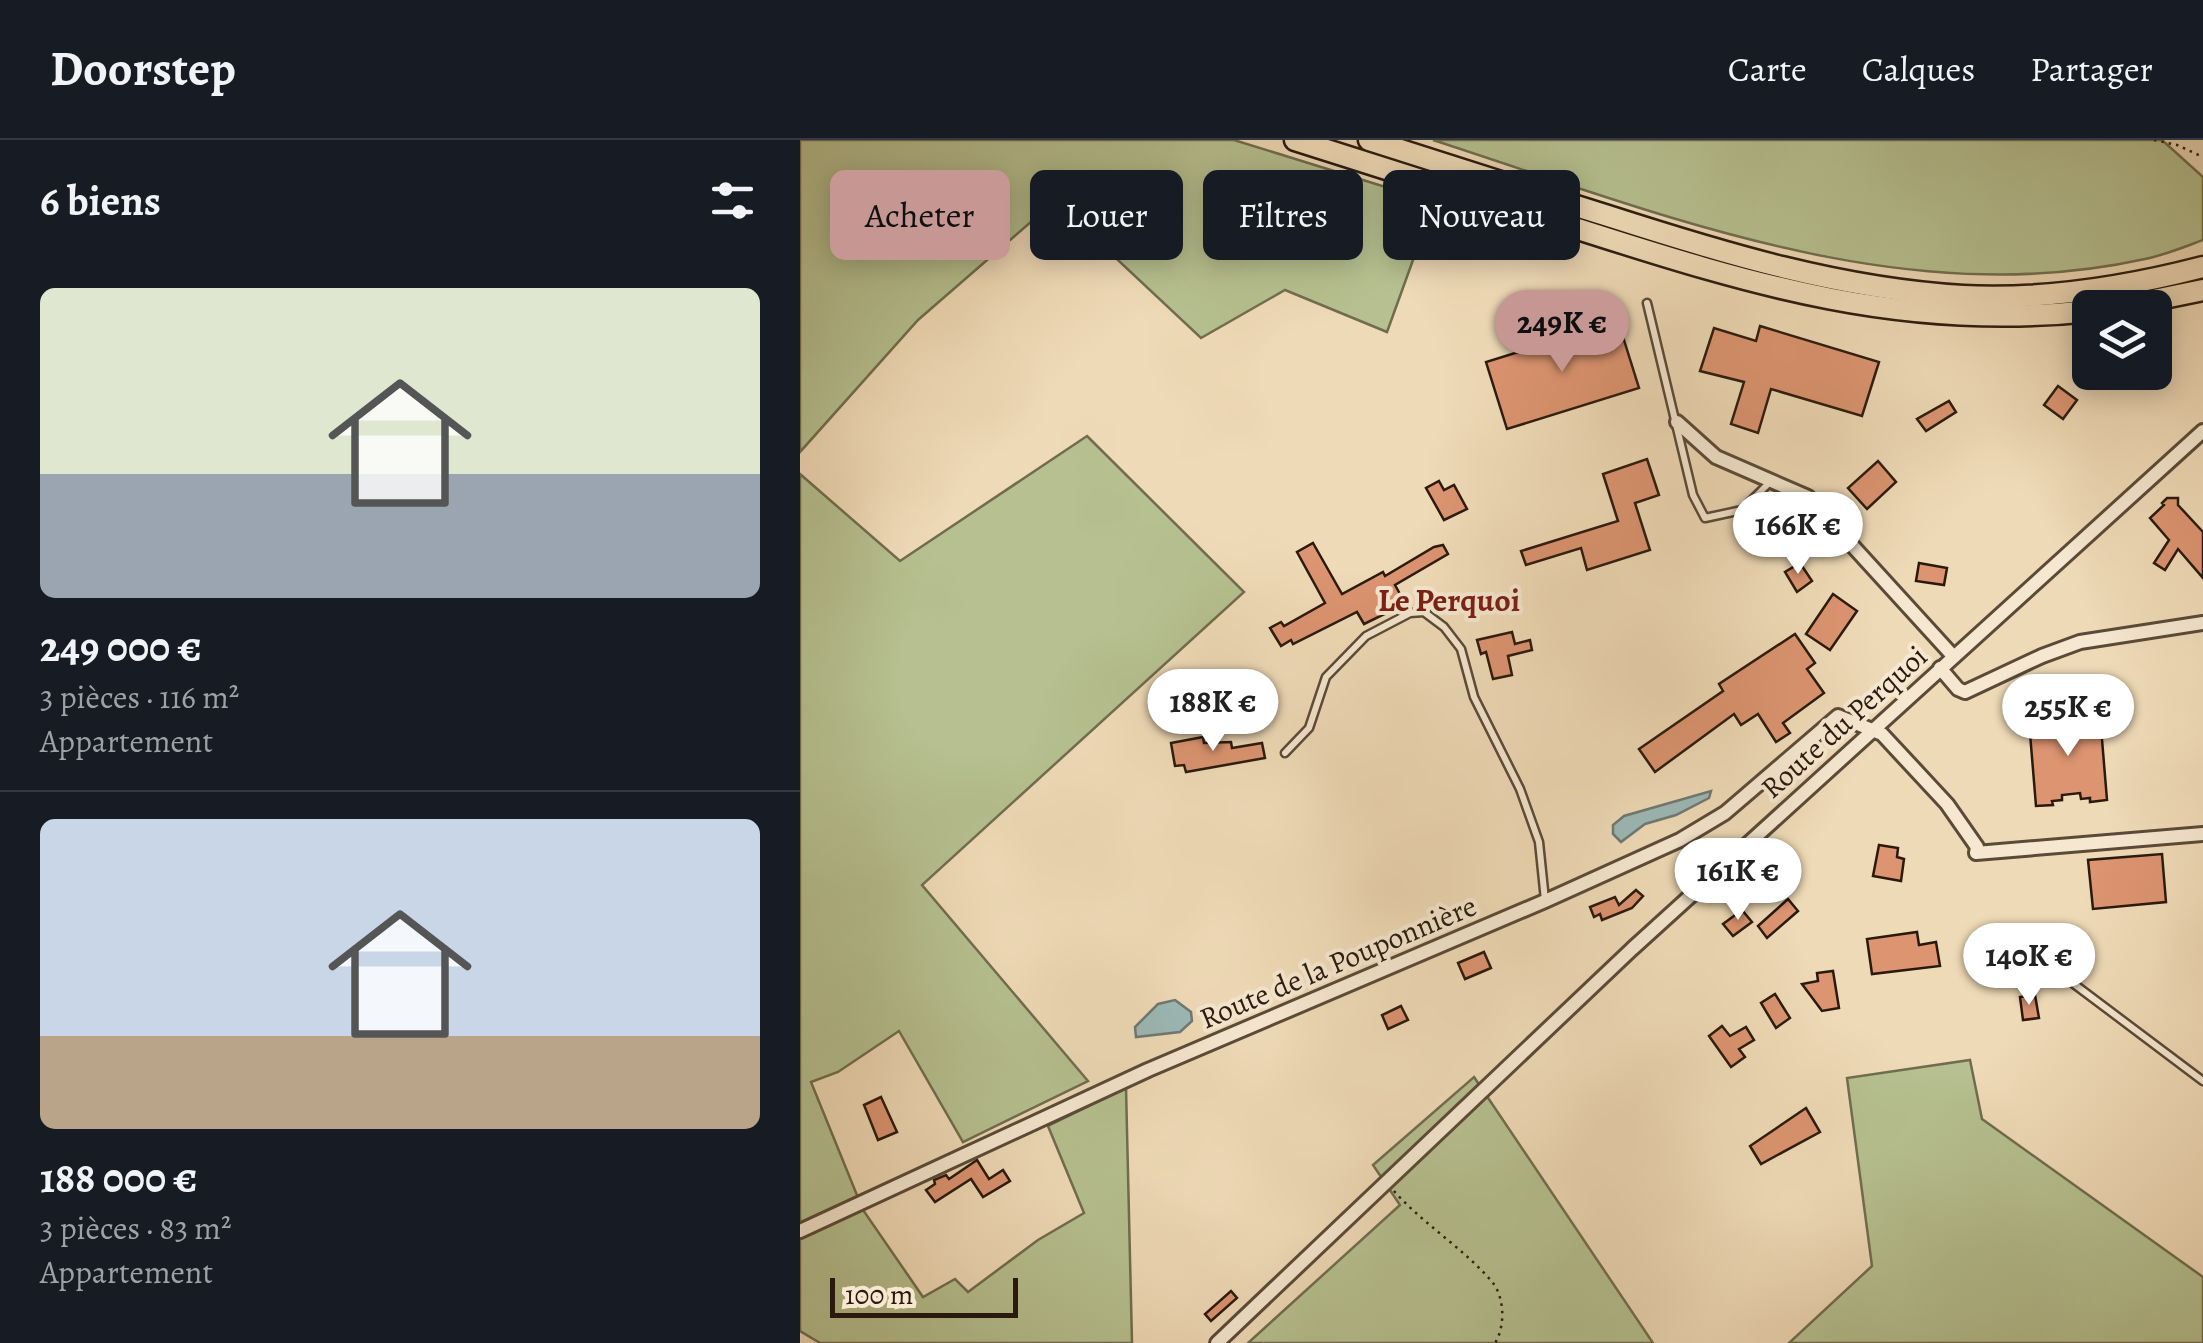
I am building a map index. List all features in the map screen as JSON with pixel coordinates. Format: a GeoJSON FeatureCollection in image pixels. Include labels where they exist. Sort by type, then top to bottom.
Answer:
{"type":"FeatureCollection","features":[{"type":"Feature","properties":{"kind":"highway"},"geometry":{"type":"LineString","coordinates":[[1296,140],[1792,293],[1933,315],[2072,312]]}},
{"type":"Feature","properties":{"kind":"highway"},"geometry":{"type":"LineString","coordinates":[[1369,140],[1730,255],[1860,284],[1964,296],[2051,293],[2149,281],[2203,267]]}},
{"type":"Feature","properties":{"kind":"highway"},"geometry":{"type":"LineString","coordinates":[[2172,296],[2203,290]]}},
{"type":"Feature","properties":{"kind":"street"},"geometry":{"type":"LineString","coordinates":[[1677,422],[1716,457],[1808,497],[1953,656]]}},
{"type":"Feature","properties":{"kind":"street","name":"Route du Perquoi"},"geometry":{"type":"LineString","coordinates":[[1217,1343],[1622,959],[2203,431]]}},
{"type":"Feature","properties":{"kind":"street"},"geometry":{"type":"LineString","coordinates":[[1940,668],[1965,692],[2080,642],[2203,623]]}},
{"type":"Feature","properties":{"kind":"street","name":"Route de la Pouponnière"},"geometry":{"type":"LineString","coordinates":[[800,1231],[1148,1070],[1680,840],[1725,812],[1838,716],[1852,719],[1870,731]]}},
{"type":"Feature","properties":{"kind":"street"},"geometry":{"type":"LineString","coordinates":[[1870,731],[1882,734],[1947,804],[1974,842],[1976,853],[2203,834]]}},
{"type":"Feature","properties":{"kind":"lane"},"geometry":{"type":"LineString","coordinates":[[1646,302],[1693,495],[1705,518],[1742,510],[1770,481]]}},
{"type":"Feature","properties":{"kind":"lane"},"geometry":{"type":"LineString","coordinates":[[1284,753],[1309,728],[1326,677],[1366,636],[1410,613],[1424,612],[1444,627],[1462,649],[1474,697],[1520,789],[1539,842],[1545,901]]}},
{"type":"Feature","properties":{"kind":"lane"},"geometry":{"type":"LineString","coordinates":[[2048,948],[2066,978],[2203,1081]]}},
{"type":"Feature","properties":{"kind":"path"},"geometry":{"type":"LineString","coordinates":[[2154,140],[2203,157]]}},
{"type":"Feature","properties":{"kind":"path"},"geometry":{"type":"LineString","coordinates":[[1387,1182],[1496,1286],[1502,1332],[1494,1343]]}},
{"type":"Feature","properties":{"kind":"green space"},"geometry":{"type":"Polygon","coordinates":[[[800,140],[1234,140],[1331,170],[1203,170],[1203,260],[1363,260],[1363,180],[1383,186],[1383,260],[1413,260],[1387,332],[1285,290],[1201,338],[1118,260],[1183,260],[1183,170],[1030,170],[1030,223],[1010,240],[1010,170],[830,170],[830,260],[987,260],[918,320],[800,452],[800,140]]]}},
{"type":"Feature","properties":{"kind":"green space"},"geometry":{"type":"Polygon","coordinates":[[[1433,140],[2162,140],[2203,177],[2203,240],[2145,259],[2053,272],[1963,274],[1872,265],[1783,248],[1606,197],[1580,188],[1580,170],[1524,170],[1433,140]]]}},
{"type":"Feature","properties":{"kind":"green space"},"geometry":{"type":"Polygon","coordinates":[[[1087,436],[1244,592],[922,885],[1088,1081],[963,1142],[899,1031],[838,1072],[811,1082],[863,1210],[923,1297],[955,1279],[968,1292],[1038,1240],[1084,1213],[1048,1126],[1126,1088],[1132,1343],[820,1343],[800,1331],[800,474],[900,561],[1087,436]]]}},
{"type":"Feature","properties":{"kind":"green space"},"geometry":{"type":"Polygon","coordinates":[[[1970,1060],[1982,1119],[2203,1277],[2203,1343],[1789,1343],[1872,1266],[1847,1078],[1970,1060]]]}},
{"type":"Feature","properties":{"kind":"green space"},"geometry":{"type":"Polygon","coordinates":[[[1474,1077],[1653,1343],[1248,1343],[1400,1205],[1373,1165],[1474,1077]]]}},
{"type":"Feature","properties":{"kind":"water"},"geometry":{"type":"Polygon","coordinates":[[[1711,791],[1709,798],[1676,815],[1645,824],[1621,842],[1613,834],[1613,825],[1624,816],[1711,791]]]}},
{"type":"Feature","properties":{"kind":"water"},"geometry":{"type":"Polygon","coordinates":[[[1175,1000],[1191,1012],[1192,1021],[1180,1032],[1136,1037],[1135,1027],[1158,1004],[1175,1000]]]}},
{"type":"Feature","properties":{"kind":"building"},"geometry":{"type":"Polygon","coordinates":[[[1618,321],[1639,388],[1507,429],[1486,362],[1618,321]]]}},
{"type":"Feature","properties":{"kind":"building"},"geometry":{"type":"Polygon","coordinates":[[[1760,326],[1879,362],[1862,416],[1771,389],[1758,433],[1731,424],[1744,382],[1700,371],[1714,328],[1756,341],[1760,326]]]}},
{"type":"Feature","properties":{"kind":"building"},"geometry":{"type":"Polygon","coordinates":[[[2058,386],[2077,400],[2063,419],[2044,405],[2058,386]]]}},
{"type":"Feature","properties":{"kind":"building"},"geometry":{"type":"Polygon","coordinates":[[[1949,401],[1956,412],[1926,431],[1917,419],[1949,401]]]}},
{"type":"Feature","properties":{"kind":"building"},"geometry":{"type":"Polygon","coordinates":[[[1647,459],[1659,495],[1635,503],[1650,550],[1587,570],[1581,548],[1526,565],[1521,551],[1618,521],[1603,474],[1647,459]]]}},
{"type":"Feature","properties":{"kind":"building"},"geometry":{"type":"Polygon","coordinates":[[[1878,461],[1896,482],[1867,509],[1848,488],[1878,461]]]}},
{"type":"Feature","properties":{"kind":"building"},"geometry":{"type":"Polygon","coordinates":[[[1439,481],[1444,490],[1454,485],[1467,509],[1444,520],[1426,488],[1439,481]]]}},
{"type":"Feature","properties":{"kind":"building"},"geometry":{"type":"Polygon","coordinates":[[[2167,498],[2178,498],[2178,505],[2203,532],[2203,578],[2178,549],[2165,570],[2154,563],[2169,540],[2150,518],[2167,498]]]}},
{"type":"Feature","properties":{"kind":"building"},"geometry":{"type":"Polygon","coordinates":[[[1313,543],[1342,594],[1383,572],[1385,576],[1434,547],[1443,545],[1448,554],[1395,585],[1405,603],[1395,609],[1364,624],[1357,612],[1293,644],[1291,640],[1281,646],[1270,628],[1281,622],[1284,626],[1325,603],[1297,552],[1313,543]]]}},
{"type":"Feature","properties":{"kind":"building"},"geometry":{"type":"Polygon","coordinates":[[[1800,563],[1812,581],[1797,592],[1785,572],[1800,563]]]}},
{"type":"Feature","properties":{"kind":"building"},"geometry":{"type":"Polygon","coordinates":[[[1919,563],[1947,568],[1944,585],[1916,581],[1919,563]]]}},
{"type":"Feature","properties":{"kind":"building"},"geometry":{"type":"Polygon","coordinates":[[[1833,594],[1857,611],[1830,650],[1806,634],[1833,594]]]}},
{"type":"Feature","properties":{"kind":"building"},"geometry":{"type":"Polygon","coordinates":[[[1512,632],[1515,644],[1530,640],[1532,650],[1508,656],[1512,675],[1493,679],[1486,652],[1481,654],[1477,640],[1512,632]]]}},
{"type":"Feature","properties":{"kind":"building"},"geometry":{"type":"Polygon","coordinates":[[[1795,634],[1815,663],[1807,669],[1824,693],[1783,723],[1790,733],[1776,742],[1758,714],[1741,725],[1734,714],[1655,772],[1639,749],[1723,691],[1719,684],[1795,634]]]}},
{"type":"Feature","properties":{"kind":"building"},"geometry":{"type":"Polygon","coordinates":[[[2100,715],[2107,800],[2090,802],[2090,798],[2081,799],[2080,793],[2062,795],[2062,800],[2052,801],[2053,805],[2036,806],[2029,721],[2100,715]]]}},
{"type":"Feature","properties":{"kind":"building"},"geometry":{"type":"Polygon","coordinates":[[[1203,737],[1204,743],[1231,742],[1232,748],[1262,743],[1265,758],[1186,772],[1184,765],[1175,766],[1171,743],[1203,737]]]}},
{"type":"Feature","properties":{"kind":"building"},"geometry":{"type":"Polygon","coordinates":[[[1879,845],[1898,848],[1897,857],[1904,859],[1901,881],[1873,876],[1879,845]]]}},
{"type":"Feature","properties":{"kind":"building"},"geometry":{"type":"Polygon","coordinates":[[[2162,854],[2166,902],[2093,909],[2088,860],[2162,854]]]}},
{"type":"Feature","properties":{"kind":"building"},"geometry":{"type":"Polygon","coordinates":[[[1636,890],[1643,896],[1632,908],[1602,920],[1600,914],[1594,917],[1590,907],[1615,897],[1619,905],[1636,890]]]}},
{"type":"Feature","properties":{"kind":"building"},"geometry":{"type":"Polygon","coordinates":[[[1788,899],[1798,911],[1767,938],[1758,926],[1788,899]]]}},
{"type":"Feature","properties":{"kind":"building"},"geometry":{"type":"Polygon","coordinates":[[[1742,910],[1752,922],[1733,936],[1723,924],[1742,910]]]}},
{"type":"Feature","properties":{"kind":"building"},"geometry":{"type":"Polygon","coordinates":[[[1917,932],[1919,945],[1936,942],[1940,966],[1872,974],[1867,939],[1917,932]]]}},
{"type":"Feature","properties":{"kind":"building"},"geometry":{"type":"Polygon","coordinates":[[[1484,952],[1491,968],[1465,979],[1458,963],[1484,952]]]}},
{"type":"Feature","properties":{"kind":"building"},"geometry":{"type":"Polygon","coordinates":[[[1833,971],[1839,1008],[1822,1011],[1802,984],[1818,981],[1817,973],[1833,971]]]}},
{"type":"Feature","properties":{"kind":"building"},"geometry":{"type":"Polygon","coordinates":[[[1775,994],[1790,1018],[1776,1028],[1761,1003],[1775,994]]]}},
{"type":"Feature","properties":{"kind":"building"},"geometry":{"type":"Polygon","coordinates":[[[2035,995],[2039,1018],[2023,1020],[2020,997],[2035,995]]]}},
{"type":"Feature","properties":{"kind":"building"},"geometry":{"type":"Polygon","coordinates":[[[1401,1006],[1408,1020],[1388,1029],[1382,1015],[1401,1006]]]}},
{"type":"Feature","properties":{"kind":"building"},"geometry":{"type":"Polygon","coordinates":[[[1722,1026],[1730,1036],[1746,1027],[1754,1040],[1739,1049],[1745,1057],[1731,1067],[1709,1036],[1722,1026]]]}},
{"type":"Feature","properties":{"kind":"building"},"geometry":{"type":"Polygon","coordinates":[[[881,1097],[897,1132],[878,1140],[864,1105],[881,1097]]]}},
{"type":"Feature","properties":{"kind":"building"},"geometry":{"type":"Polygon","coordinates":[[[1806,1108],[1820,1132],[1761,1164],[1750,1146],[1806,1108]]]}},
{"type":"Feature","properties":{"kind":"building"},"geometry":{"type":"Polygon","coordinates":[[[977,1160],[989,1179],[1003,1170],[1010,1181],[983,1197],[971,1179],[935,1202],[926,1190],[935,1184],[934,1180],[946,1175],[949,1179],[977,1160]]]}},
{"type":"Feature","properties":{"kind":"building"},"geometry":{"type":"Polygon","coordinates":[[[1231,1291],[1237,1298],[1211,1321],[1205,1314],[1231,1291]]]}},
{"type":"Feature","properties":{"kind":"district","name":"Le Perquoi"},"geometry":{"type":"Point","coordinates":[1449,600]}}]}
